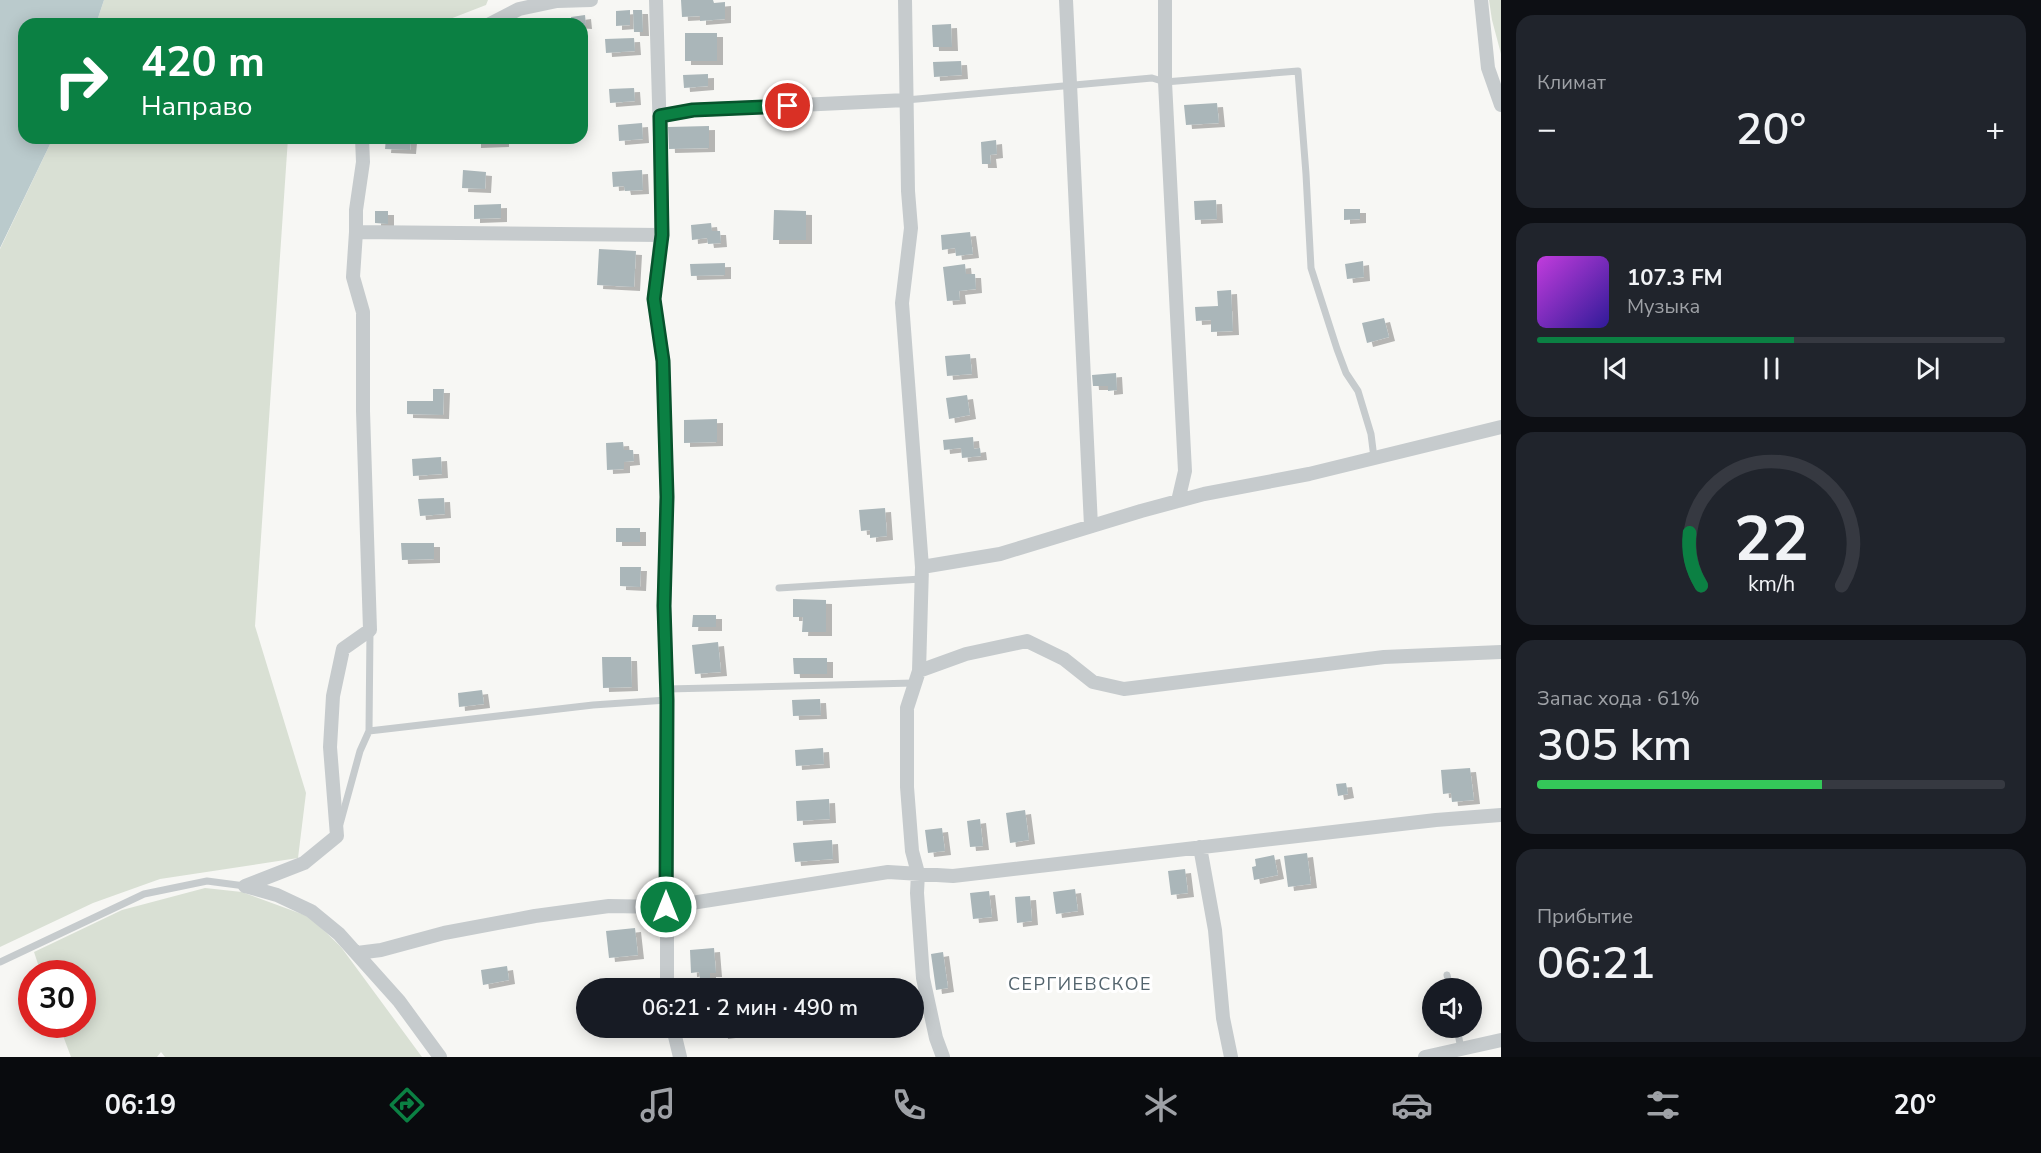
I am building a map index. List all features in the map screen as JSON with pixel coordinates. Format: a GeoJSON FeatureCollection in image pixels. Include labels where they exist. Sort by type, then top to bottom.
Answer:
{"type":"FeatureCollection","features":[{"type":"Feature","properties":{"kind":"street"},"geometry":{"type":"LineString","coordinates":[[502,18],[519,9],[557,2],[591,0]]}},
{"type":"Feature","properties":{"kind":"street"},"geometry":{"type":"LineString","coordinates":[[656,0],[662,235],[654,299],[663,361],[667,497],[664,606],[667,695],[667,978]]}},
{"type":"Feature","properties":{"kind":"street"},"geometry":{"type":"LineString","coordinates":[[905,0],[908,191],[911,228],[902,303],[922,573],[916,677],[907,708],[907,787],[912,851],[918,873],[916,893],[923,978],[936,1038],[943,1057]]}},
{"type":"Feature","properties":{"kind":"street"},"geometry":{"type":"LineString","coordinates":[[1066,0],[1092,526]]}},
{"type":"Feature","properties":{"kind":"street"},"geometry":{"type":"LineString","coordinates":[[1165,0],[1165,82],[1185,471],[1178,501]]}},
{"type":"Feature","properties":{"kind":"street"},"geometry":{"type":"LineString","coordinates":[[1481,0],[1488,68],[1501,105]]}},
{"type":"Feature","properties":{"kind":"street"},"geometry":{"type":"LineString","coordinates":[[660,116],[693,110],[906,100]]}},
{"type":"Feature","properties":{"kind":"street"},"geometry":{"type":"LineString","coordinates":[[245,886],[304,863],[337,836],[330,747],[333,696],[343,649],[370,630],[363,411],[363,312],[353,277],[356,210],[363,162],[362,144]]}},
{"type":"Feature","properties":{"kind":"street"},"geometry":{"type":"LineString","coordinates":[[356,232],[662,235]]}},
{"type":"Feature","properties":{"kind":"street"},"geometry":{"type":"LineString","coordinates":[[922,573],[999,554],[1178,501],[1374,458],[1501,427]]}},
{"type":"Feature","properties":{"kind":"street"},"geometry":{"type":"LineString","coordinates":[[916,677],[966,654],[1027,641],[1064,659],[1093,682],[1124,689],[1384,657],[1501,652]]}},
{"type":"Feature","properties":{"kind":"street"},"geometry":{"type":"LineString","coordinates":[[357,953],[381,950],[444,933],[535,916],[609,906],[666,907],[888,872],[953,876],[1436,820],[1501,815]]}},
{"type":"Feature","properties":{"kind":"street"},"geometry":{"type":"LineString","coordinates":[[1200,847],[1215,930],[1223,1018],[1231,1057]]}},
{"type":"Feature","properties":{"kind":"street"},"geometry":{"type":"LineString","coordinates":[[245,886],[277,895],[311,911],[339,934],[399,1002],[440,1057]]}},
{"type":"Feature","properties":{"kind":"street"},"geometry":{"type":"LineString","coordinates":[[675,1038],[680,1057]]}},
{"type":"Feature","properties":{"kind":"street"},"geometry":{"type":"LineString","coordinates":[[1425,1057],[1501,1040]]}},
{"type":"Feature","properties":{"kind":"lane"},"geometry":{"type":"LineString","coordinates":[[906,100],[1152,78],[1165,82],[1298,71],[1311,268],[1336,349],[1346,373],[1358,391],[1371,434],[1374,458]]}},
{"type":"Feature","properties":{"kind":"lane"},"geometry":{"type":"LineString","coordinates":[[779,588],[922,573]]}},
{"type":"Feature","properties":{"kind":"lane"},"geometry":{"type":"LineString","coordinates":[[337,836],[360,751],[369,731],[370,630]]}},
{"type":"Feature","properties":{"kind":"lane"},"geometry":{"type":"LineString","coordinates":[[369,731],[667,695],[916,677]]}},
{"type":"Feature","properties":{"kind":"lane"},"geometry":{"type":"LineString","coordinates":[[0,962],[144,894],[207,881],[245,886]]}},
{"type":"Feature","properties":{"kind":"lane"},"geometry":{"type":"LineString","coordinates":[[1459,1038],[1461,1049]]}},
{"type":"Feature","properties":{"kind":"shaded area"},"geometry":{"type":"Polygon","coordinates":[[[0,0],[104,0],[98,18],[18,18],[18,144],[50,144],[0,248],[0,0]]]}},
{"type":"Feature","properties":{"kind":"shaded area"},"geometry":{"type":"Polygon","coordinates":[[[104,0],[488,0],[486,5],[452,18],[98,18],[104,0]]]}},
{"type":"Feature","properties":{"kind":"shaded area"},"geometry":{"type":"Polygon","coordinates":[[[1489,0],[1501,0],[1501,54],[1492,20],[1489,0]]]}},
{"type":"Feature","properties":{"kind":"shaded area"},"geometry":{"type":"Polygon","coordinates":[[[50,144],[288,144],[255,626],[306,793],[298,858],[160,879],[93,903],[0,947],[0,249],[50,144]]]}},
{"type":"Feature","properties":{"kind":"shaded area"},"geometry":{"type":"Polygon","coordinates":[[[205,888],[242,892],[310,917],[341,947],[422,1057],[165,1057],[161,1052],[157,1057],[71,1057],[64,1038],[96,1038],[96,960],[37,960],[34,952],[122,910],[205,888]]]}},
{"type":"Feature","properties":{"kind":"building"},"geometry":{"type":"Polygon","coordinates":[[[681,0],[725,2],[725,19],[700,21],[700,16],[682,17],[681,0]]]}},
{"type":"Feature","properties":{"kind":"building"},"geometry":{"type":"Polygon","coordinates":[[[630,10],[630,25],[616,26],[616,11],[630,10]]]}},
{"type":"Feature","properties":{"kind":"building"},"geometry":{"type":"Polygon","coordinates":[[[633,10],[642,10],[643,32],[634,32],[633,10]]]}},
{"type":"Feature","properties":{"kind":"building"},"geometry":{"type":"Polygon","coordinates":[[[585,15],[585,18],[571,18],[585,15]]]}},
{"type":"Feature","properties":{"kind":"building"},"geometry":{"type":"Polygon","coordinates":[[[951,24],[952,47],[933,47],[932,25],[951,24]]]}},
{"type":"Feature","properties":{"kind":"building"},"geometry":{"type":"Polygon","coordinates":[[[685,33],[717,33],[717,61],[685,61],[685,33]]]}},
{"type":"Feature","properties":{"kind":"building"},"geometry":{"type":"Polygon","coordinates":[[[634,38],[635,51],[606,53],[605,39],[634,38]]]}},
{"type":"Feature","properties":{"kind":"building"},"geometry":{"type":"Polygon","coordinates":[[[961,61],[962,75],[934,77],[933,62],[961,61]]]}},
{"type":"Feature","properties":{"kind":"building"},"geometry":{"type":"Polygon","coordinates":[[[708,74],[708,86],[684,88],[683,75],[708,74]]]}},
{"type":"Feature","properties":{"kind":"building"},"geometry":{"type":"Polygon","coordinates":[[[634,88],[635,101],[610,103],[609,89],[634,88]]]}},
{"type":"Feature","properties":{"kind":"building"},"geometry":{"type":"Polygon","coordinates":[[[1217,103],[1219,123],[1186,125],[1184,105],[1217,103]]]}},
{"type":"Feature","properties":{"kind":"building"},"geometry":{"type":"Polygon","coordinates":[[[642,123],[643,139],[619,141],[618,125],[642,123]]]}},
{"type":"Feature","properties":{"kind":"building"},"geometry":{"type":"Polygon","coordinates":[[[709,126],[709,148],[669,149],[668,127],[709,126]]]}},
{"type":"Feature","properties":{"kind":"building"},"geometry":{"type":"Polygon","coordinates":[[[996,140],[997,154],[990,155],[991,164],[982,164],[981,142],[996,140]]]}},
{"type":"Feature","properties":{"kind":"building"},"geometry":{"type":"Polygon","coordinates":[[[385,144],[411,144],[410,150],[385,149],[385,144]]]}},
{"type":"Feature","properties":{"kind":"building"},"geometry":{"type":"Polygon","coordinates":[[[463,170],[486,172],[485,189],[462,188],[463,170]]]}},
{"type":"Feature","properties":{"kind":"building"},"geometry":{"type":"Polygon","coordinates":[[[642,170],[643,190],[625,191],[624,186],[613,187],[612,172],[642,170]]]}},
{"type":"Feature","properties":{"kind":"building"},"geometry":{"type":"Polygon","coordinates":[[[1216,200],[1217,219],[1195,220],[1194,201],[1216,200]]]}},
{"type":"Feature","properties":{"kind":"building"},"geometry":{"type":"Polygon","coordinates":[[[501,204],[501,218],[474,219],[474,205],[501,204]]]}},
{"type":"Feature","properties":{"kind":"building"},"geometry":{"type":"Polygon","coordinates":[[[1344,209],[1360,209],[1360,219],[1344,220],[1344,209]]]}},
{"type":"Feature","properties":{"kind":"building"},"geometry":{"type":"Polygon","coordinates":[[[774,210],[806,211],[806,240],[773,240],[774,210]]]}},
{"type":"Feature","properties":{"kind":"building"},"geometry":{"type":"Polygon","coordinates":[[[375,211],[388,211],[388,224],[375,223],[375,211]]]}},
{"type":"Feature","properties":{"kind":"building"},"geometry":{"type":"Polygon","coordinates":[[[711,223],[712,231],[720,231],[721,243],[708,244],[707,238],[692,240],[691,225],[711,223]]]}},
{"type":"Feature","properties":{"kind":"building"},"geometry":{"type":"Polygon","coordinates":[[[970,232],[973,254],[956,256],[955,248],[942,250],[941,235],[970,232]]]}},
{"type":"Feature","properties":{"kind":"building"},"geometry":{"type":"Polygon","coordinates":[[[599,249],[636,251],[634,287],[597,285],[599,249]]]}},
{"type":"Feature","properties":{"kind":"building"},"geometry":{"type":"Polygon","coordinates":[[[1363,261],[1364,277],[1347,279],[1345,264],[1363,261]]]}},
{"type":"Feature","properties":{"kind":"building"},"geometry":{"type":"Polygon","coordinates":[[[725,263],[725,275],[691,276],[690,264],[725,263]]]}},
{"type":"Feature","properties":{"kind":"building"},"geometry":{"type":"Polygon","coordinates":[[[965,264],[966,274],[975,274],[976,289],[959,291],[960,300],[947,301],[943,267],[965,264]]]}},
{"type":"Feature","properties":{"kind":"building"},"geometry":{"type":"Polygon","coordinates":[[[1231,290],[1233,331],[1211,332],[1211,320],[1196,321],[1195,307],[1218,306],[1217,291],[1231,290]]]}},
{"type":"Feature","properties":{"kind":"building"},"geometry":{"type":"Polygon","coordinates":[[[1384,318],[1389,337],[1367,343],[1362,323],[1384,318]]]}},
{"type":"Feature","properties":{"kind":"building"},"geometry":{"type":"Polygon","coordinates":[[[970,354],[972,374],[947,376],[945,356],[970,354]]]}},
{"type":"Feature","properties":{"kind":"building"},"geometry":{"type":"Polygon","coordinates":[[[1116,373],[1117,390],[1108,391],[1108,386],[1093,386],[1092,375],[1116,373]]]}},
{"type":"Feature","properties":{"kind":"building"},"geometry":{"type":"Polygon","coordinates":[[[433,389],[444,389],[443,415],[407,414],[407,401],[433,401],[433,389]]]}},
{"type":"Feature","properties":{"kind":"building"},"geometry":{"type":"Polygon","coordinates":[[[967,395],[970,415],[949,419],[946,398],[967,395]]]}},
{"type":"Feature","properties":{"kind":"building"},"geometry":{"type":"Polygon","coordinates":[[[717,419],[717,442],[684,443],[684,420],[717,419]]]}},
{"type":"Feature","properties":{"kind":"building"},"geometry":{"type":"Polygon","coordinates":[[[973,437],[974,449],[980,448],[981,456],[962,458],[961,448],[944,450],[943,440],[973,437]]]}},
{"type":"Feature","properties":{"kind":"building"},"geometry":{"type":"Polygon","coordinates":[[[623,442],[624,450],[633,450],[634,461],[624,462],[624,469],[607,470],[606,443],[623,442]]]}},
{"type":"Feature","properties":{"kind":"building"},"geometry":{"type":"Polygon","coordinates":[[[441,457],[442,474],[413,476],[412,459],[441,457]]]}},
{"type":"Feature","properties":{"kind":"building"},"geometry":{"type":"Polygon","coordinates":[[[444,498],[445,514],[420,516],[418,499],[444,498]]]}},
{"type":"Feature","properties":{"kind":"building"},"geometry":{"type":"Polygon","coordinates":[[[885,508],[887,536],[870,538],[870,530],[861,531],[859,510],[885,508]]]}},
{"type":"Feature","properties":{"kind":"building"},"geometry":{"type":"Polygon","coordinates":[[[616,528],[640,528],[640,542],[616,542],[616,528]]]}},
{"type":"Feature","properties":{"kind":"building"},"geometry":{"type":"Polygon","coordinates":[[[401,543],[434,543],[434,559],[402,560],[401,543]]]}},
{"type":"Feature","properties":{"kind":"building"},"geometry":{"type":"Polygon","coordinates":[[[620,567],[641,567],[640,587],[620,586],[620,567]]]}},
{"type":"Feature","properties":{"kind":"building"},"geometry":{"type":"Polygon","coordinates":[[[793,599],[826,600],[826,632],[802,632],[803,617],[793,617],[793,599]]]}},
{"type":"Feature","properties":{"kind":"building"},"geometry":{"type":"Polygon","coordinates":[[[693,615],[716,615],[716,627],[692,627],[693,615]]]}},
{"type":"Feature","properties":{"kind":"building"},"geometry":{"type":"Polygon","coordinates":[[[718,642],[721,672],[695,674],[692,645],[718,642]]]}},
{"type":"Feature","properties":{"kind":"building"},"geometry":{"type":"Polygon","coordinates":[[[602,657],[631,657],[632,687],[603,688],[602,657]]]}},
{"type":"Feature","properties":{"kind":"building"},"geometry":{"type":"Polygon","coordinates":[[[793,658],[827,658],[827,674],[794,674],[793,658]]]}},
{"type":"Feature","properties":{"kind":"building"},"geometry":{"type":"Polygon","coordinates":[[[482,690],[484,704],[459,707],[458,693],[482,690]]]}},
{"type":"Feature","properties":{"kind":"building"},"geometry":{"type":"Polygon","coordinates":[[[820,699],[821,715],[793,716],[792,700],[820,699]]]}},
{"type":"Feature","properties":{"kind":"building"},"geometry":{"type":"Polygon","coordinates":[[[823,748],[824,764],[796,766],[795,750],[823,748]]]}},
{"type":"Feature","properties":{"kind":"building"},"geometry":{"type":"Polygon","coordinates":[[[1470,768],[1474,800],[1452,802],[1451,793],[1443,794],[1441,770],[1470,768]]]}},
{"type":"Feature","properties":{"kind":"building"},"geometry":{"type":"Polygon","coordinates":[[[1346,783],[1348,794],[1338,796],[1336,784],[1346,783]]]}},
{"type":"Feature","properties":{"kind":"building"},"geometry":{"type":"Polygon","coordinates":[[[829,799],[830,819],[797,821],[796,801],[829,799]]]}},
{"type":"Feature","properties":{"kind":"building"},"geometry":{"type":"Polygon","coordinates":[[[1025,810],[1029,840],[1010,843],[1006,813],[1025,810]]]}},
{"type":"Feature","properties":{"kind":"building"},"geometry":{"type":"Polygon","coordinates":[[[980,819],[983,846],[970,847],[967,821],[980,819]]]}},
{"type":"Feature","properties":{"kind":"building"},"geometry":{"type":"Polygon","coordinates":[[[942,828],[945,851],[928,853],[925,830],[942,828]]]}},
{"type":"Feature","properties":{"kind":"building"},"geometry":{"type":"Polygon","coordinates":[[[832,840],[833,859],[795,862],[793,843],[832,840]]]}},
{"type":"Feature","properties":{"kind":"building"},"geometry":{"type":"Polygon","coordinates":[[[1307,853],[1311,884],[1288,887],[1284,856],[1307,853]]]}},
{"type":"Feature","properties":{"kind":"building"},"geometry":{"type":"Polygon","coordinates":[[[1274,855],[1278,875],[1254,880],[1252,867],[1256,866],[1255,859],[1274,855]]]}},
{"type":"Feature","properties":{"kind":"building"},"geometry":{"type":"Polygon","coordinates":[[[1185,869],[1188,893],[1171,895],[1168,871],[1185,869]]]}},
{"type":"Feature","properties":{"kind":"building"},"geometry":{"type":"Polygon","coordinates":[[[1075,889],[1078,911],[1056,914],[1053,892],[1075,889]]]}},
{"type":"Feature","properties":{"kind":"building"},"geometry":{"type":"Polygon","coordinates":[[[989,891],[992,917],[973,919],[970,893],[989,891]]]}},
{"type":"Feature","properties":{"kind":"building"},"geometry":{"type":"Polygon","coordinates":[[[1030,896],[1032,921],[1017,923],[1015,897],[1030,896]]]}},
{"type":"Feature","properties":{"kind":"building"},"geometry":{"type":"Polygon","coordinates":[[[635,928],[638,955],[609,958],[606,931],[635,928]]]}},
{"type":"Feature","properties":{"kind":"building"},"geometry":{"type":"Polygon","coordinates":[[[714,948],[716,973],[710,973],[710,978],[700,978],[699,972],[691,973],[690,950],[714,948]]]}},
{"type":"Feature","properties":{"kind":"building"},"geometry":{"type":"Polygon","coordinates":[[[943,952],[948,988],[936,990],[931,954],[943,952]]]}},
{"type":"Feature","properties":{"kind":"building"},"geometry":{"type":"Polygon","coordinates":[[[507,966],[509,980],[483,985],[481,970],[507,966]]]}},
{"type":"Feature","properties":{"kind":"district","name":"СЕРГИЕВСКОЕ"},"geometry":{"type":"Point","coordinates":[1080,984]}},
{"type":"Feature","properties":{"kind":"route"},"geometry":{"type":"LineString","coordinates":[[666,907],[667,700],[664,606],[667,497],[663,361],[654,299],[662,235],[660,116],[693,110],[788,106]]}}]}
